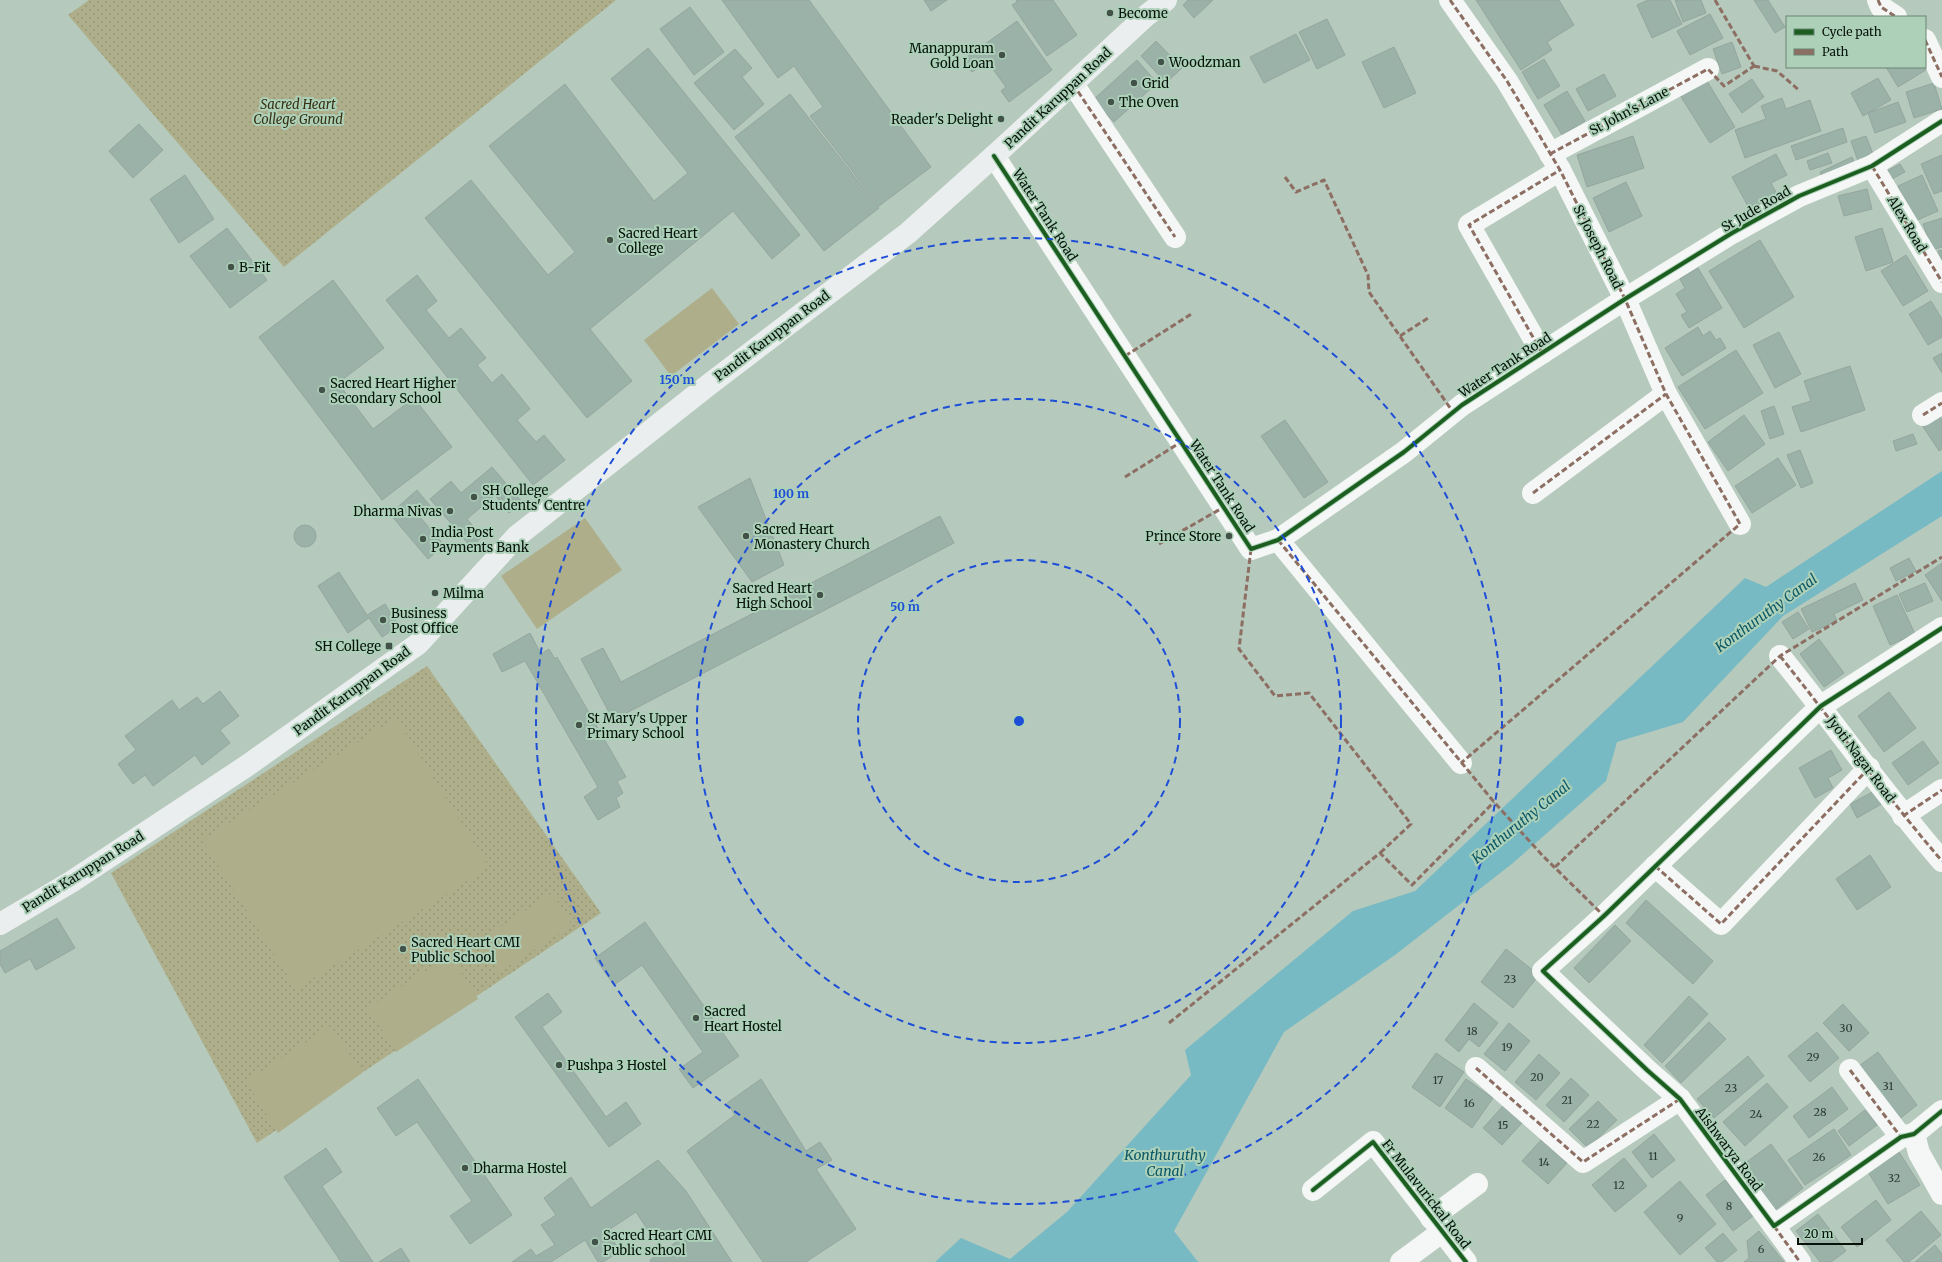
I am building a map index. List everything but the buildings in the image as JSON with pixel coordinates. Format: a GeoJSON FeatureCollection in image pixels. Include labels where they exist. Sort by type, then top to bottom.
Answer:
{"type":"FeatureCollection","features":[{"type":"Feature","properties":{"kind":"main road","name":"Pandit Karuppan Road"},"geometry":{"type":"LineString","coordinates":[[0,924],[71,882],[248,765],[418,644],[517,536],[710,383],[908,233],[1147,15],[1166,0]]}},
{"type":"Feature","properties":{"kind":"street","name":"St Joseph Road"},"geometry":{"type":"LineString","coordinates":[[1450,0],[1507,81],[1555,162],[1625,299],[1666,394],[1740,524]]}},
{"type":"Feature","properties":{"kind":"street"},"geometry":{"type":"LineString","coordinates":[[1878,0],[1881,7],[1894,16]]}},
{"type":"Feature","properties":{"kind":"street"},"geometry":{"type":"LineString","coordinates":[[1926,42],[1942,77]]}},
{"type":"Feature","properties":{"kind":"street","name":"St John's Lane"},"geometry":{"type":"LineString","coordinates":[[1542,353],[1469,225],[1555,162],[1708,69]]}},
{"type":"Feature","properties":{"kind":"street"},"geometry":{"type":"LineString","coordinates":[[1073,84],[1175,237]]}},
{"type":"Feature","properties":{"kind":"street","name":"St Jude Road"},"geometry":{"type":"LineString","coordinates":[[1625,299],[1732,233],[1799,196],[1872,166],[1942,121]]}},
{"type":"Feature","properties":{"kind":"street","name":"Water Tank Road"},"geometry":{"type":"LineString","coordinates":[[994,156],[1251,549],[1278,540],[1404,452],[1462,405],[1625,299]]}},
{"type":"Feature","properties":{"kind":"street","name":"Alex Road"},"geometry":{"type":"LineString","coordinates":[[1872,166],[1942,282]]}},
{"type":"Feature","properties":{"kind":"street"},"geometry":{"type":"LineString","coordinates":[[1533,493],[1666,394]]}},
{"type":"Feature","properties":{"kind":"street"},"geometry":{"type":"LineString","coordinates":[[1924,415],[1942,403]]}},
{"type":"Feature","properties":{"kind":"street"},"geometry":{"type":"LineString","coordinates":[[1278,540],[1461,763]]}},
{"type":"Feature","properties":{"kind":"street"},"geometry":{"type":"LineString","coordinates":[[1869,768],[1721,924],[1656,866],[1821,706],[1942,628]]}},
{"type":"Feature","properties":{"kind":"street","name":"Jyoti Nagar Road"},"geometry":{"type":"LineString","coordinates":[[1780,656],[1869,768],[1903,816],[1942,861]]}},
{"type":"Feature","properties":{"kind":"street"},"geometry":{"type":"LineString","coordinates":[[1903,816],[1942,790]]}},
{"type":"Feature","properties":{"kind":"street","name":"Aishwarya Road"},"geometry":{"type":"LineString","coordinates":[[1656,866],[1544,970],[1647,1070],[1680,1099],[1800,1262]]}},
{"type":"Feature","properties":{"kind":"street"},"geometry":{"type":"LineString","coordinates":[[1476,1068],[1583,1162],[1680,1099]]}},
{"type":"Feature","properties":{"kind":"street"},"geometry":{"type":"LineString","coordinates":[[1850,1070],[1908,1136],[1942,1194]]}},
{"type":"Feature","properties":{"kind":"street"},"geometry":{"type":"LineString","coordinates":[[1774,1226],[1908,1136],[1942,1110]]}},
{"type":"Feature","properties":{"kind":"street","name":"Fr Mulavurickal Road"},"geometry":{"type":"LineString","coordinates":[[1313,1190],[1373,1142],[1466,1262]]}},
{"type":"Feature","properties":{"kind":"street"},"geometry":{"type":"LineString","coordinates":[[1401,1262],[1477,1184]]}},
{"type":"Feature","properties":{"kind":"green space","name":"Sacred Heart College Ground"},"geometry":{"type":"Polygon","coordinates":[[[89,0],[616,0],[284,267],[68,15],[89,0]]]}},
{"type":"Feature","properties":{"kind":"green space"},"geometry":{"type":"Polygon","coordinates":[[[712,288],[739,324],[671,376],[644,340],[712,288]]]}},
{"type":"Feature","properties":{"kind":"green space"},"geometry":{"type":"Polygon","coordinates":[[[585,518],[622,570],[537,629],[501,576],[585,518]]]}},
{"type":"Feature","properties":{"kind":"green space"},"geometry":{"type":"Polygon","coordinates":[[[427,666],[601,913],[257,1143],[111,873],[427,666]]]}},
{"type":"Feature","properties":{"kind":"green space"},"geometry":{"type":"Polygon","coordinates":[[[396,718],[489,867],[296,989],[202,840],[396,718]]]}},
{"type":"Feature","properties":{"kind":"green space"},"geometry":{"type":"Polygon","coordinates":[[[552,893],[572,925],[499,973],[479,941],[552,893]]]}},
{"type":"Feature","properties":{"kind":"green space"},"geometry":{"type":"Polygon","coordinates":[[[450,955],[478,999],[396,1052],[368,1008],[450,955]]]}},
{"type":"Feature","properties":{"kind":"green space"},"geometry":{"type":"Polygon","coordinates":[[[331,1026],[362,1073],[278,1133],[246,1081],[331,1026]]]}},
{"type":"Feature","properties":{"kind":"water","name":"Konthuruthy Canal"},"geometry":{"type":"Polygon","coordinates":[[[1942,471],[1942,516],[1783,616],[1683,722],[1617,742],[1606,781],[1513,863],[1395,955],[1284,1032],[1174,1231],[1198,1262],[935,1262],[961,1238],[1010,1259],[1067,1212],[1191,1075],[1185,1050],[1353,911],[1415,891],[1745,578],[1766,587],[1942,471]]]}},
{"type":"Feature","properties":{"kind":"marked path"},"geometry":{"type":"LineString","coordinates":[[1450,0],[1507,81],[1560,170],[1625,299],[1666,394],[1740,524],[1461,763]]}},
{"type":"Feature","properties":{"kind":"marked path"},"geometry":{"type":"LineString","coordinates":[[1715,0],[1754,66]]}},
{"type":"Feature","properties":{"kind":"marked path"},"geometry":{"type":"LineString","coordinates":[[1878,0],[1881,7],[1894,16]]}},
{"type":"Feature","properties":{"kind":"marked path"},"geometry":{"type":"LineString","coordinates":[[1926,42],[1942,77]]}},
{"type":"Feature","properties":{"kind":"marked path"},"geometry":{"type":"LineString","coordinates":[[1754,66],[1777,71],[1800,91]]}},
{"type":"Feature","properties":{"kind":"marked path"},"geometry":{"type":"LineString","coordinates":[[1550,154],[1708,69],[1724,86],[1754,66]]}},
{"type":"Feature","properties":{"kind":"marked path"},"geometry":{"type":"LineString","coordinates":[[1073,84],[1175,237]]}},
{"type":"Feature","properties":{"kind":"marked path"},"geometry":{"type":"LineString","coordinates":[[1872,166],[1942,282]]}},
{"type":"Feature","properties":{"kind":"marked path"},"geometry":{"type":"LineString","coordinates":[[1542,353],[1469,225],[1560,170]]}},
{"type":"Feature","properties":{"kind":"marked path"},"geometry":{"type":"LineString","coordinates":[[1285,177],[1296,192],[1324,180],[1368,275],[1369,292],[1453,412]]}},
{"type":"Feature","properties":{"kind":"marked path"},"geometry":{"type":"LineString","coordinates":[[1125,356],[1193,313]]}},
{"type":"Feature","properties":{"kind":"marked path"},"geometry":{"type":"LineString","coordinates":[[1400,336],[1428,318]]}},
{"type":"Feature","properties":{"kind":"marked path"},"geometry":{"type":"LineString","coordinates":[[1533,493],[1666,394]]}},
{"type":"Feature","properties":{"kind":"marked path"},"geometry":{"type":"LineString","coordinates":[[1923,415],[1942,403]]}},
{"type":"Feature","properties":{"kind":"marked path"},"geometry":{"type":"LineString","coordinates":[[1125,477],[1181,442]]}},
{"type":"Feature","properties":{"kind":"marked path"},"geometry":{"type":"LineString","coordinates":[[1159,544],[1224,507]]}},
{"type":"Feature","properties":{"kind":"marked path"},"geometry":{"type":"LineString","coordinates":[[1278,540],[1494,802],[1543,856],[1604,916]]}},
{"type":"Feature","properties":{"kind":"marked path"},"geometry":{"type":"LineString","coordinates":[[1251,549],[1239,649],[1275,696],[1309,693],[1411,824],[1380,853]]}},
{"type":"Feature","properties":{"kind":"marked path"},"geometry":{"type":"LineString","coordinates":[[1555,867],[1780,656],[1942,557]]}},
{"type":"Feature","properties":{"kind":"marked path"},"geometry":{"type":"LineString","coordinates":[[1780,656],[1900,811],[1942,861]]}},
{"type":"Feature","properties":{"kind":"marked path"},"geometry":{"type":"LineString","coordinates":[[1655,866],[1721,924],[1869,768]]}},
{"type":"Feature","properties":{"kind":"marked path"},"geometry":{"type":"LineString","coordinates":[[1903,816],[1942,790]]}},
{"type":"Feature","properties":{"kind":"marked path"},"geometry":{"type":"LineString","coordinates":[[1169,1023],[1380,853],[1412,885],[1494,802]]}},
{"type":"Feature","properties":{"kind":"marked path"},"geometry":{"type":"LineString","coordinates":[[1476,1068],[1583,1162],[1680,1099]]}},
{"type":"Feature","properties":{"kind":"marked path"},"geometry":{"type":"LineString","coordinates":[[1850,1070],[1901,1137]]}},
{"type":"Feature","properties":{"kind":"marked path"},"geometry":{"type":"LineString","coordinates":[[1774,1226],[1800,1262]]}},
{"type":"Feature","properties":{"kind":"cycle path"},"geometry":{"type":"LineString","coordinates":[[994,156],[1251,549],[1278,540],[1404,452],[1462,405],[1625,299],[1732,233],[1799,196],[1872,166],[1942,121]]}},
{"type":"Feature","properties":{"kind":"cycle path"},"geometry":{"type":"LineString","coordinates":[[1942,628],[1821,706],[1604,916],[1543,971],[1647,1070],[1680,1099],[1774,1226],[1901,1137],[1914,1134],[1942,1111]]}},
{"type":"Feature","properties":{"kind":"cycle path"},"geometry":{"type":"LineString","coordinates":[[1313,1190],[1373,1142],[1466,1262]]}},
{"type":"Feature","properties":{"kind":"place","name":"Become"},"geometry":{"type":"Point","coordinates":[1110,13]}},
{"type":"Feature","properties":{"kind":"place","name":"Manappuram Gold Loan"},"geometry":{"type":"Point","coordinates":[1002,55]}},
{"type":"Feature","properties":{"kind":"place","name":"Woodzman"},"geometry":{"type":"Point","coordinates":[1161,62]}},
{"type":"Feature","properties":{"kind":"place","name":"Grid"},"geometry":{"type":"Point","coordinates":[1134,83]}},
{"type":"Feature","properties":{"kind":"place","name":"The Oven"},"geometry":{"type":"Point","coordinates":[1111,102]}},
{"type":"Feature","properties":{"kind":"place","name":"Reader's Delight"},"geometry":{"type":"Point","coordinates":[1001,119]}},
{"type":"Feature","properties":{"kind":"place","name":"Sacred Heart College"},"geometry":{"type":"Point","coordinates":[610,240]}},
{"type":"Feature","properties":{"kind":"place","name":"B-Fit"},"geometry":{"type":"Point","coordinates":[231,267]}},
{"type":"Feature","properties":{"kind":"place","name":"Sacred Heart Higher Secondary School"},"geometry":{"type":"Point","coordinates":[322,390]}},
{"type":"Feature","properties":{"kind":"place","name":"SH College Students' Centre"},"geometry":{"type":"Point","coordinates":[474,497]}},
{"type":"Feature","properties":{"kind":"place","name":"Dharma Nivas"},"geometry":{"type":"Point","coordinates":[450,511]}},
{"type":"Feature","properties":{"kind":"place","name":"Sacred Heart Monastery Church"},"geometry":{"type":"Point","coordinates":[746,536]}},
{"type":"Feature","properties":{"kind":"place","name":"Prince Store"},"geometry":{"type":"Point","coordinates":[1229,536]}},
{"type":"Feature","properties":{"kind":"place","name":"India Post Payments Bank"},"geometry":{"type":"Point","coordinates":[423,539]}},
{"type":"Feature","properties":{"kind":"place","name":"Milma"},"geometry":{"type":"Point","coordinates":[435,593]}},
{"type":"Feature","properties":{"kind":"place","name":"Sacred Heart High School"},"geometry":{"type":"Point","coordinates":[820,595]}},
{"type":"Feature","properties":{"kind":"place","name":"Business Post Office"},"geometry":{"type":"Point","coordinates":[383,620]}},
{"type":"Feature","properties":{"kind":"place","name":"SH College"},"geometry":{"type":"Point","coordinates":[389,646]}},
{"type":"Feature","properties":{"kind":"place","name":"St Mary's Upper Primary School"},"geometry":{"type":"Point","coordinates":[579,725]}},
{"type":"Feature","properties":{"kind":"place","name":"Sacred Heart CMI Public School"},"geometry":{"type":"Point","coordinates":[403,949]}},
{"type":"Feature","properties":{"kind":"place","name":"Sacred Heart Hostel"},"geometry":{"type":"Point","coordinates":[696,1018]}},
{"type":"Feature","properties":{"kind":"place","name":"Pushpa 3 Hostel"},"geometry":{"type":"Point","coordinates":[559,1065]}},
{"type":"Feature","properties":{"kind":"place","name":"Dharma Hostel"},"geometry":{"type":"Point","coordinates":[465,1168]}},
{"type":"Feature","properties":{"kind":"place","name":"Sacred Heart CMI Public school"},"geometry":{"type":"Point","coordinates":[595,1242]}}]}
